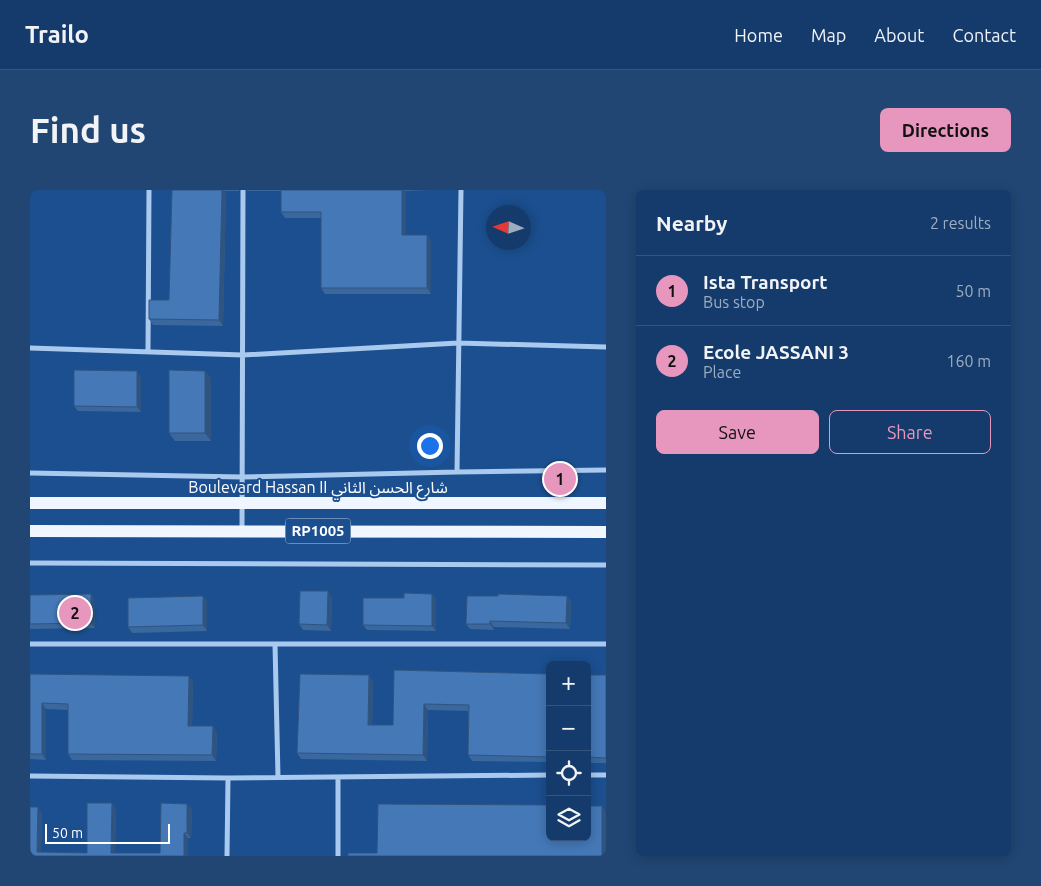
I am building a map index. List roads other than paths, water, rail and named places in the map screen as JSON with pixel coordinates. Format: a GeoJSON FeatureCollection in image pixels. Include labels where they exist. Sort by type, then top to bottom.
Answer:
{"type":"FeatureCollection","features":[{"type":"Feature","properties":{"kind":"main road","name":"Boulevard Hassan II شارع الحسن الثاني"},"geometry":{"type":"LineString","coordinates":[[30,503],[606,503]]}},
{"type":"Feature","properties":{"kind":"main road","name":"RP1005"},"geometry":{"type":"LineString","coordinates":[[30,531],[606,532]]}},
{"type":"Feature","properties":{"kind":"street"},"geometry":{"type":"LineString","coordinates":[[148,352],[149,190]]}},
{"type":"Feature","properties":{"kind":"street"},"geometry":{"type":"LineString","coordinates":[[242,530],[243,190]]}},
{"type":"Feature","properties":{"kind":"street"},"geometry":{"type":"LineString","coordinates":[[457,472],[461,190]]}},
{"type":"Feature","properties":{"kind":"street"},"geometry":{"type":"LineString","coordinates":[[30,348],[243,355],[458,343],[606,347]]}},
{"type":"Feature","properties":{"kind":"street"},"geometry":{"type":"LineString","coordinates":[[30,473],[242,478],[606,470]]}},
{"type":"Feature","properties":{"kind":"street"},"geometry":{"type":"LineString","coordinates":[[30,563],[606,565]]}},
{"type":"Feature","properties":{"kind":"street"},"geometry":{"type":"LineString","coordinates":[[30,644],[606,644]]}},
{"type":"Feature","properties":{"kind":"street"},"geometry":{"type":"LineString","coordinates":[[275,644],[278,777]]}},
{"type":"Feature","properties":{"kind":"street"},"geometry":{"type":"LineString","coordinates":[[30,776],[228,778],[546,775]]}},
{"type":"Feature","properties":{"kind":"street"},"geometry":{"type":"LineString","coordinates":[[591,775],[606,775]]}},
{"type":"Feature","properties":{"kind":"street"},"geometry":{"type":"LineString","coordinates":[[338,777],[338,856]]}},
{"type":"Feature","properties":{"kind":"street"},"geometry":{"type":"LineString","coordinates":[[227,856],[228,778]]}},
{"type":"Feature","properties":{"kind":"place","name":"Ista Transport"},"geometry":{"type":"Point","coordinates":[560,479]}},
{"type":"Feature","properties":{"kind":"place","name":"Ecole JASSANI 3"},"geometry":{"type":"Point","coordinates":[75,613]}}]}
